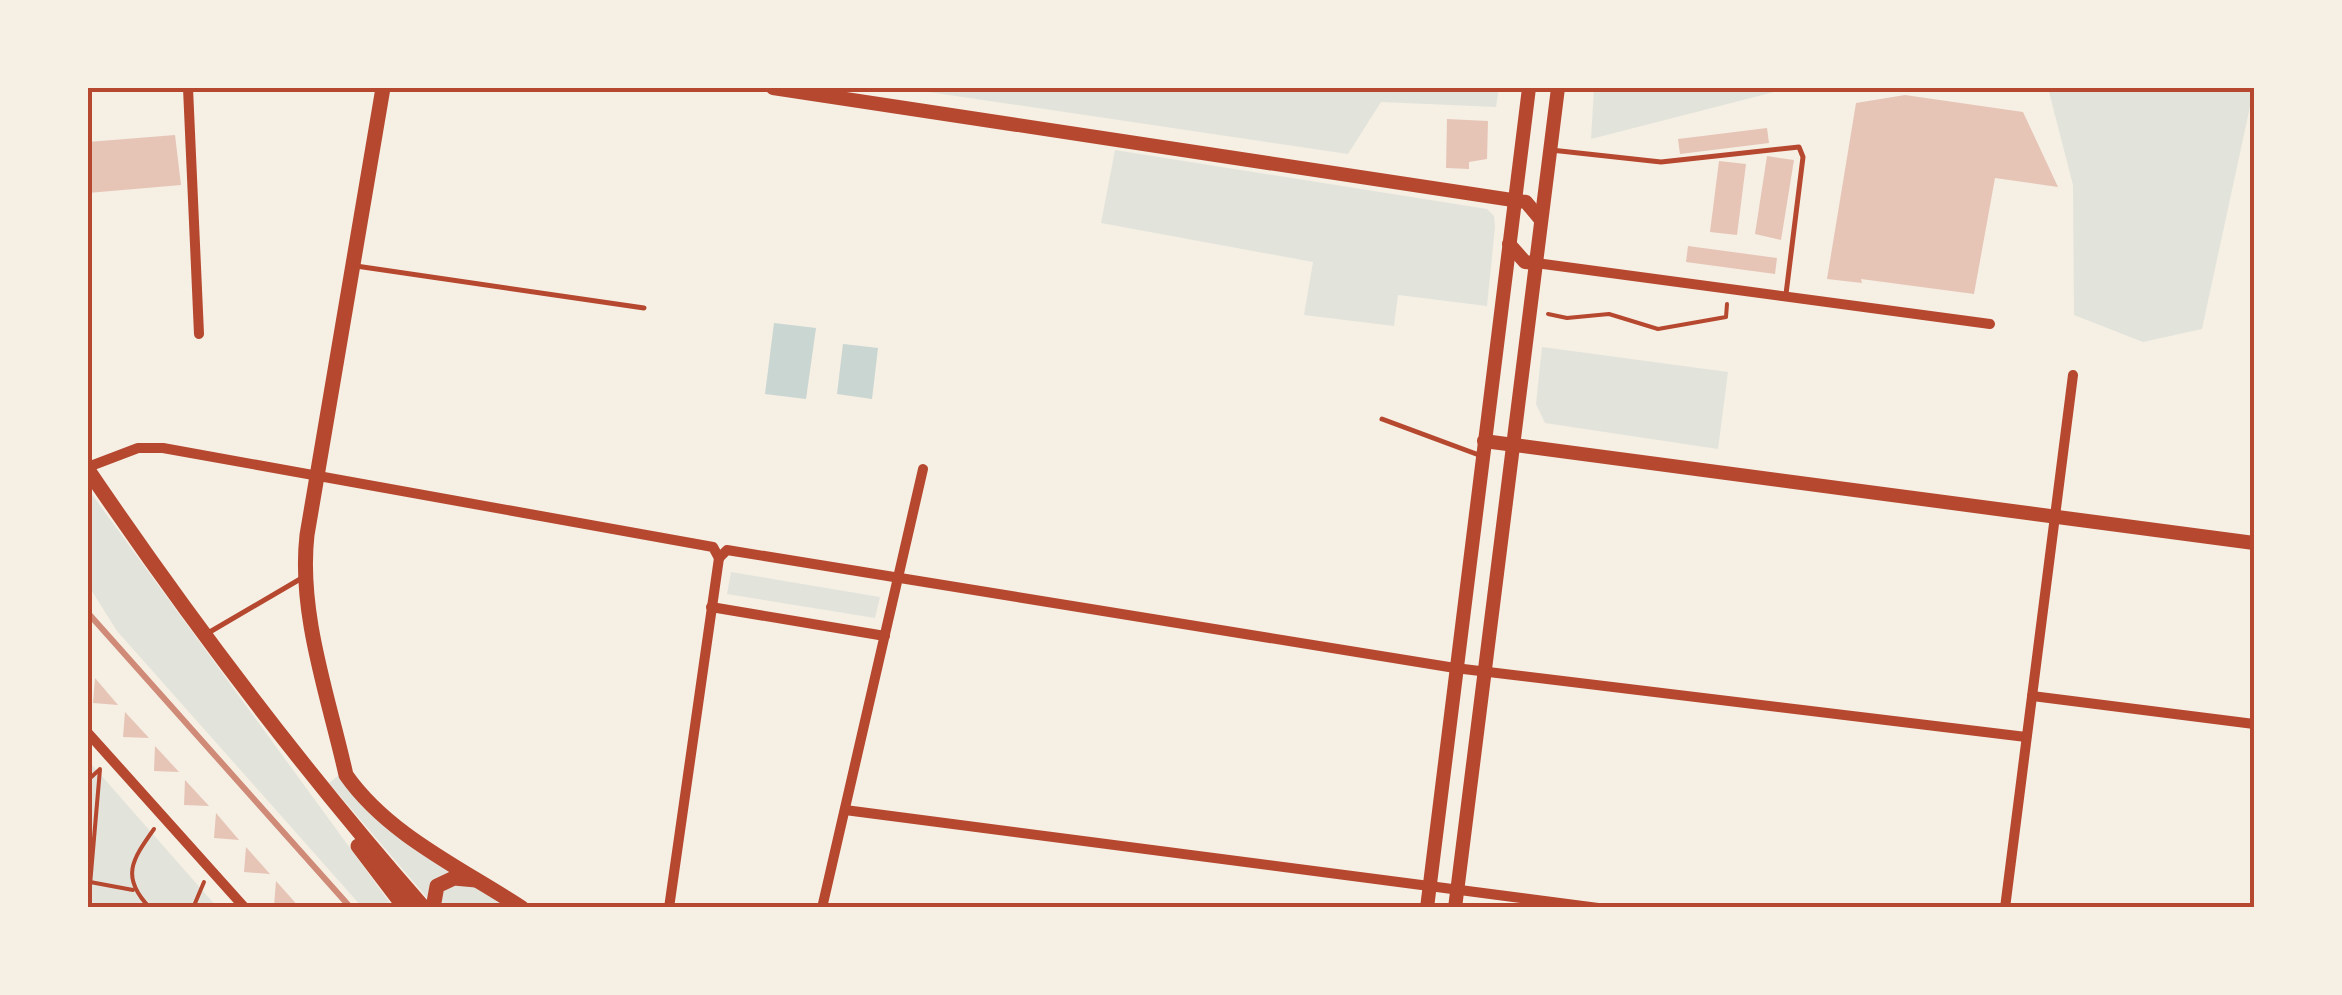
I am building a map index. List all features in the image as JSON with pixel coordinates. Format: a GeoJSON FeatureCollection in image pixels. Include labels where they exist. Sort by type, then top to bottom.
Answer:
{"type":"FeatureCollection","features":[{"type":"Feature","properties":{"kind":"main road"},"geometry":{"type":"LineString","coordinates":[[382,88],[316,477],[305,577],[346,775],[372,807],[399,830],[522,908]]}},
{"type":"Feature","properties":{"kind":"main road"},"geometry":{"type":"LineString","coordinates":[[88,468],[202,636],[323,793],[405,908]]}},
{"type":"Feature","properties":{"kind":"main road"},"geometry":{"type":"LineString","coordinates":[[323,793],[424,908]]}},
{"type":"Feature","properties":{"kind":"main road"},"geometry":{"type":"LineString","coordinates":[[433,908],[437,886],[445,880],[480,880]]}},
{"type":"Feature","properties":{"kind":"street"},"geometry":{"type":"LineString","coordinates":[[188,88],[199,334]]}},
{"type":"Feature","properties":{"kind":"street"},"geometry":{"type":"LineString","coordinates":[[773,88],[1526,202],[1542,220]]}},
{"type":"Feature","properties":{"kind":"street"},"geometry":{"type":"LineString","coordinates":[[1427,908],[1529,88]]}},
{"type":"Feature","properties":{"kind":"street"},"geometry":{"type":"LineString","coordinates":[[1455,908],[1558,88]]}},
{"type":"Feature","properties":{"kind":"street"},"geometry":{"type":"LineString","coordinates":[[1509,244],[1524,262],[1990,324]]}},
{"type":"Feature","properties":{"kind":"street"},"geometry":{"type":"LineString","coordinates":[[2005,908],[2073,375]]}},
{"type":"Feature","properties":{"kind":"street"},"geometry":{"type":"LineString","coordinates":[[1483,449],[1513,445],[2254,543]]}},
{"type":"Feature","properties":{"kind":"street"},"geometry":{"type":"LineString","coordinates":[[88,468],[138,448],[163,448],[712,548],[719,558]]}},
{"type":"Feature","properties":{"kind":"street"},"geometry":{"type":"LineString","coordinates":[[822,908],[923,469]]}},
{"type":"Feature","properties":{"kind":"street"},"geometry":{"type":"LineString","coordinates":[[669,908],[711,607],[719,558],[727,550],[1455,668],[2026,737]]}},
{"type":"Feature","properties":{"kind":"street"},"geometry":{"type":"LineString","coordinates":[[711,607],[885,636]]}},
{"type":"Feature","properties":{"kind":"street"},"geometry":{"type":"LineString","coordinates":[[2032,696],[2254,724]]}},
{"type":"Feature","properties":{"kind":"street"},"geometry":{"type":"LineString","coordinates":[[88,734],[245,908]]}},
{"type":"Feature","properties":{"kind":"street"},"geometry":{"type":"LineString","coordinates":[[845,810],[1598,908]]}},
{"type":"Feature","properties":{"kind":"lane"},"geometry":{"type":"LineString","coordinates":[[1550,150],[1661,162],[1799,147],[1804,154],[1786,297]]}},
{"type":"Feature","properties":{"kind":"lane"},"geometry":{"type":"LineString","coordinates":[[351,265],[644,308]]}},
{"type":"Feature","properties":{"kind":"lane"},"geometry":{"type":"LineString","coordinates":[[1382,419],[1483,449]]}},
{"type":"Feature","properties":{"kind":"lane"},"geometry":{"type":"LineString","coordinates":[[202,636],[305,577]]}},
{"type":"Feature","properties":{"kind":"path"},"geometry":{"type":"LineString","coordinates":[[1530,310],[1567,318],[1609,314],[1668,328],[1726,317],[1730,289]]}},
{"type":"Feature","properties":{"kind":"path"},"geometry":{"type":"LineString","coordinates":[[88,908],[100,770]]}},
{"type":"Feature","properties":{"kind":"path"},"geometry":{"type":"LineString","coordinates":[[133,890],[132,870],[138,852],[162,817]]}},
{"type":"Feature","properties":{"kind":"path"},"geometry":{"type":"LineString","coordinates":[[193,908],[210,868]]}},
{"type":"Feature","properties":{"kind":"path"},"geometry":{"type":"LineString","coordinates":[[90,882],[133,890],[150,908]]}},
{"type":"Feature","properties":{"kind":"shaded area"},"geometry":{"type":"Polygon","coordinates":[[[902,88],[1499,88],[1496,107],[1381,102],[1348,154],[902,88]]]}},
{"type":"Feature","properties":{"kind":"shaded area"},"geometry":{"type":"Polygon","coordinates":[[[1594,88],[1790,88],[1591,139],[1594,88]]]}},
{"type":"Feature","properties":{"kind":"shaded area"},"geometry":{"type":"Polygon","coordinates":[[[2048,88],[2254,88],[2202,329],[2143,342],[2074,315],[2073,185],[2048,88]]]}},
{"type":"Feature","properties":{"kind":"shaded area"},"geometry":{"type":"Polygon","coordinates":[[[1115,150],[1487,209],[1494,216],[1495,227],[1487,306],[1398,295],[1394,326],[1304,315],[1313,262],[1101,223],[1115,150]]]}},
{"type":"Feature","properties":{"kind":"shaded area"},"geometry":{"type":"Polygon","coordinates":[[[774,323],[816,328],[806,399],[765,394],[774,323]]]}},
{"type":"Feature","properties":{"kind":"shaded area"},"geometry":{"type":"Polygon","coordinates":[[[843,344],[878,348],[872,399],[837,394],[843,344]]]}},
{"type":"Feature","properties":{"kind":"shaded area"},"geometry":{"type":"Polygon","coordinates":[[[1542,347],[1728,372],[1718,449],[1545,423],[1536,404],[1542,347]]]}},
{"type":"Feature","properties":{"kind":"shaded area"},"geometry":{"type":"Polygon","coordinates":[[[88,489],[393,907],[362,907],[117,631],[88,585],[88,489]]]}},
{"type":"Feature","properties":{"kind":"shaded area"},"geometry":{"type":"Polygon","coordinates":[[[731,572],[880,597],[875,618],[727,594],[731,572]]]}},
{"type":"Feature","properties":{"kind":"shaded area"},"geometry":{"type":"Polygon","coordinates":[[[92,765],[217,907],[88,907],[88,769],[92,765]]]}},
{"type":"Feature","properties":{"kind":"shaded area"},"geometry":{"type":"Polygon","coordinates":[[[343,772],[351,786],[508,907],[435,907],[329,783],[343,772]]]}},
{"type":"Feature","properties":{"kind":"building"},"geometry":{"type":"Polygon","coordinates":[[[1905,95],[2023,112],[2058,187],[1995,178],[1974,294],[1861,279],[1862,283],[1827,279],[1856,103],[1905,95]]]}},
{"type":"Feature","properties":{"kind":"building"},"geometry":{"type":"Polygon","coordinates":[[[1447,119],[1488,121],[1487,159],[1469,162],[1469,169],[1446,168],[1447,119]]]}},
{"type":"Feature","properties":{"kind":"building"},"geometry":{"type":"Polygon","coordinates":[[[1767,128],[1769,143],[1680,154],[1678,139],[1767,128]]]}},
{"type":"Feature","properties":{"kind":"building"},"geometry":{"type":"Polygon","coordinates":[[[175,135],[181,185],[88,193],[88,142],[175,135]]]}},
{"type":"Feature","properties":{"kind":"building"},"geometry":{"type":"Polygon","coordinates":[[[1767,156],[1794,160],[1781,240],[1755,234],[1767,156]]]}},
{"type":"Feature","properties":{"kind":"building"},"geometry":{"type":"Polygon","coordinates":[[[1719,161],[1746,164],[1737,235],[1710,232],[1719,161]]]}},
{"type":"Feature","properties":{"kind":"building"},"geometry":{"type":"Polygon","coordinates":[[[1688,246],[1777,258],[1775,274],[1686,262],[1688,246]]]}},
{"type":"Feature","properties":{"kind":"building"},"geometry":{"type":"Polygon","coordinates":[[[95,678],[118,705],[93,703],[95,678]]]}},
{"type":"Feature","properties":{"kind":"building"},"geometry":{"type":"Polygon","coordinates":[[[125,712],[149,738],[123,737],[125,712]]]}},
{"type":"Feature","properties":{"kind":"building"},"geometry":{"type":"Polygon","coordinates":[[[155,746],[179,772],[154,771],[155,746]]]}},
{"type":"Feature","properties":{"kind":"building"},"geometry":{"type":"Polygon","coordinates":[[[185,780],[209,806],[184,805],[185,780]]]}},
{"type":"Feature","properties":{"kind":"building"},"geometry":{"type":"Polygon","coordinates":[[[216,813],[239,840],[214,838],[216,813]]]}},
{"type":"Feature","properties":{"kind":"building"},"geometry":{"type":"Polygon","coordinates":[[[246,847],[270,874],[244,872],[246,847]]]}},
{"type":"Feature","properties":{"kind":"building"},"geometry":{"type":"Polygon","coordinates":[[[276,881],[300,908],[274,906],[276,881]]]}},
{"type":"Feature","properties":{"kind":"railway"},"geometry":{"type":"LineString","coordinates":[[88,613],[351,908]]}}]}
